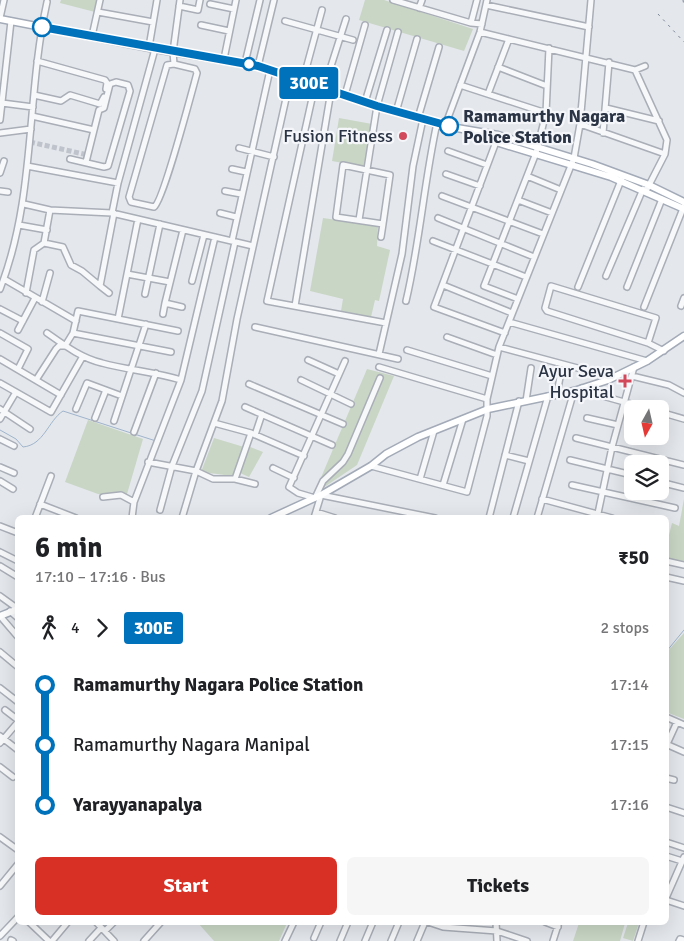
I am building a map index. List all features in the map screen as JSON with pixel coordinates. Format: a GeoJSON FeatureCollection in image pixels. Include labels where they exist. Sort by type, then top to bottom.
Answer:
{"type":"FeatureCollection","features":[{"type":"Feature","properties":{"kind":"main road"},"geometry":{"type":"LineString","coordinates":[[0,18],[173,52],[258,66],[396,112],[445,126],[498,136],[622,178],[684,206]]}},
{"type":"Feature","properties":{"kind":"main road"},"geometry":{"type":"LineString","coordinates":[[478,133],[496,142],[536,150]]}},
{"type":"Feature","properties":{"kind":"main road"},"geometry":{"type":"LineString","coordinates":[[646,189],[662,199],[684,206]]}},
{"type":"Feature","properties":{"kind":"main road"},"geometry":{"type":"LineString","coordinates":[[278,515],[318,497],[371,466],[386,454],[434,431],[488,409],[574,391],[608,380],[648,362],[684,336]]}},
{"type":"Feature","properties":{"kind":"main road"},"geometry":{"type":"LineString","coordinates":[[0,616],[15,609]]}},
{"type":"Feature","properties":{"kind":"street"},"geometry":{"type":"LineString","coordinates":[[0,18],[4,0]]}},
{"type":"Feature","properties":{"kind":"street"},"geometry":{"type":"LineString","coordinates":[[0,289],[24,204],[37,61],[47,1],[40,0]]}},
{"type":"Feature","properties":{"kind":"street"},"geometry":{"type":"LineString","coordinates":[[92,36],[100,0]]}},
{"type":"Feature","properties":{"kind":"street"},"geometry":{"type":"LineString","coordinates":[[100,286],[118,182],[152,48],[153,22],[157,0]]}},
{"type":"Feature","properties":{"kind":"street"},"geometry":{"type":"LineString","coordinates":[[174,64],[173,52],[180,0]]}},
{"type":"Feature","properties":{"kind":"street"},"geometry":{"type":"LineString","coordinates":[[179,6],[198,10],[200,0]]}},
{"type":"Feature","properties":{"kind":"street"},"geometry":{"type":"LineString","coordinates":[[224,59],[236,0]]}},
{"type":"Feature","properties":{"kind":"street"},"geometry":{"type":"LineString","coordinates":[[245,63],[260,0]]}},
{"type":"Feature","properties":{"kind":"street"},"geometry":{"type":"LineString","coordinates":[[258,66],[274,0]]}},
{"type":"Feature","properties":{"kind":"street"},"geometry":{"type":"LineString","coordinates":[[393,0],[471,24],[482,24]]}},
{"type":"Feature","properties":{"kind":"street"},"geometry":{"type":"LineString","coordinates":[[419,8],[422,0]]}},
{"type":"Feature","properties":{"kind":"street"},"geometry":{"type":"LineString","coordinates":[[471,24],[477,0]]}},
{"type":"Feature","properties":{"kind":"street"},"geometry":{"type":"LineString","coordinates":[[371,466],[467,492],[488,409],[487,399],[499,348],[573,161],[580,124],[591,0]]}},
{"type":"Feature","properties":{"kind":"street"},"geometry":{"type":"LineString","coordinates":[[445,126],[480,32],[486,1],[589,27]]}},
{"type":"Feature","properties":{"kind":"street"},"geometry":{"type":"LineString","coordinates":[[210,4],[234,9]]}},
{"type":"Feature","properties":{"kind":"street"},"geometry":{"type":"LineString","coordinates":[[303,80],[322,10]]}},
{"type":"Feature","properties":{"kind":"street"},"geometry":{"type":"LineString","coordinates":[[98,12],[153,22]]}},
{"type":"Feature","properties":{"kind":"street"},"geometry":{"type":"LineString","coordinates":[[324,88],[346,19]]}},
{"type":"Feature","properties":{"kind":"street"},"geometry":{"type":"LineString","coordinates":[[0,118],[3,72],[10,21]]}},
{"type":"Feature","properties":{"kind":"street"},"geometry":{"type":"LineString","coordinates":[[285,21],[353,40]]}},
{"type":"Feature","properties":{"kind":"street"},"geometry":{"type":"LineString","coordinates":[[202,25],[229,31]]}},
{"type":"Feature","properties":{"kind":"street"},"geometry":{"type":"LineString","coordinates":[[345,95],[364,25]]}},
{"type":"Feature","properties":{"kind":"street"},"geometry":{"type":"LineString","coordinates":[[365,102],[387,30]]}},
{"type":"Feature","properties":{"kind":"street"},"geometry":{"type":"LineString","coordinates":[[358,220],[377,106],[398,32]]}},
{"type":"Feature","properties":{"kind":"street"},"geometry":{"type":"LineString","coordinates":[[480,32],[609,62],[635,70],[645,66]]}},
{"type":"Feature","properties":{"kind":"street"},"geometry":{"type":"LineString","coordinates":[[396,112],[417,39]]}},
{"type":"Feature","properties":{"kind":"street"},"geometry":{"type":"LineString","coordinates":[[488,94],[509,39]]}},
{"type":"Feature","properties":{"kind":"street"},"geometry":{"type":"LineString","coordinates":[[379,354],[402,254],[421,119],[439,47]]}},
{"type":"Feature","properties":{"kind":"street"},"geometry":{"type":"LineString","coordinates":[[0,48],[7,49]]}},
{"type":"Feature","properties":{"kind":"street"},"geometry":{"type":"LineString","coordinates":[[518,299],[484,286],[536,150],[546,113],[549,48]]}},
{"type":"Feature","properties":{"kind":"street"},"geometry":{"type":"LineString","coordinates":[[34,95],[61,101],[70,95],[100,104],[103,102],[107,83],[104,80],[37,61]]}},
{"type":"Feature","properties":{"kind":"street"},"geometry":{"type":"LineString","coordinates":[[603,133],[609,62]]}},
{"type":"Feature","properties":{"kind":"street"},"geometry":{"type":"LineString","coordinates":[[174,64],[195,69],[197,73],[166,180],[157,206],[131,202],[129,196],[167,65],[174,64]]}},
{"type":"Feature","properties":{"kind":"street"},"geometry":{"type":"LineString","coordinates":[[498,67],[547,86]]}},
{"type":"Feature","properties":{"kind":"street"},"geometry":{"type":"LineString","coordinates":[[160,510],[180,443],[202,391],[233,242],[236,217],[270,70]]}},
{"type":"Feature","properties":{"kind":"street"},"geometry":{"type":"LineString","coordinates":[[606,276],[646,189],[665,154],[667,140],[635,70]]}},
{"type":"Feature","properties":{"kind":"street"},"geometry":{"type":"LineString","coordinates":[[183,515],[196,471],[222,400],[253,246],[291,76]]}},
{"type":"Feature","properties":{"kind":"street"},"geometry":{"type":"LineString","coordinates":[[70,159],[104,167],[109,164],[130,91],[128,85],[116,82],[110,84],[104,108],[99,110],[86,162]]}},
{"type":"Feature","properties":{"kind":"street"},"geometry":{"type":"LineString","coordinates":[[314,85],[267,301],[386,324]]}},
{"type":"Feature","properties":{"kind":"street"},"geometry":{"type":"LineString","coordinates":[[460,85],[546,113]]}},
{"type":"Feature","properties":{"kind":"street"},"geometry":{"type":"LineString","coordinates":[[295,306],[331,91]]}},
{"type":"Feature","properties":{"kind":"street"},"geometry":{"type":"LineString","coordinates":[[2,103],[32,107]]}},
{"type":"Feature","properties":{"kind":"street"},"geometry":{"type":"LineString","coordinates":[[606,108],[659,121]]}},
{"type":"Feature","properties":{"kind":"street"},"geometry":{"type":"LineString","coordinates":[[32,116],[94,130]]}},
{"type":"Feature","properties":{"kind":"street"},"geometry":{"type":"LineString","coordinates":[[406,301],[414,265],[425,181],[436,123]]}},
{"type":"Feature","properties":{"kind":"street"},"geometry":{"type":"LineString","coordinates":[[580,124],[665,154]]}},
{"type":"Feature","properties":{"kind":"street"},"geometry":{"type":"LineString","coordinates":[[0,133],[31,129]]}},
{"type":"Feature","properties":{"kind":"street"},"geometry":{"type":"LineString","coordinates":[[496,142],[434,307],[505,333]]}},
{"type":"Feature","properties":{"kind":"street"},"geometry":{"type":"LineString","coordinates":[[239,148],[274,157]]}},
{"type":"Feature","properties":{"kind":"street"},"geometry":{"type":"LineString","coordinates":[[448,151],[487,165]]}},
{"type":"Feature","properties":{"kind":"street"},"geometry":{"type":"LineString","coordinates":[[0,173],[4,161]]}},
{"type":"Feature","properties":{"kind":"street"},"geometry":{"type":"LineString","coordinates":[[381,236],[383,224],[390,175],[343,165],[336,217],[383,224]]}},
{"type":"Feature","properties":{"kind":"street"},"geometry":{"type":"LineString","coordinates":[[27,166],[118,182]]}},
{"type":"Feature","properties":{"kind":"street"},"geometry":{"type":"LineString","coordinates":[[232,169],[246,172]]}},
{"type":"Feature","properties":{"kind":"street"},"geometry":{"type":"LineString","coordinates":[[446,174],[480,186]]}},
{"type":"Feature","properties":{"kind":"street"},"geometry":{"type":"LineString","coordinates":[[527,176],[561,190]]}},
{"type":"Feature","properties":{"kind":"street"},"geometry":{"type":"LineString","coordinates":[[578,287],[622,178]]}},
{"type":"Feature","properties":{"kind":"street"},"geometry":{"type":"LineString","coordinates":[[0,191],[8,192]]}},
{"type":"Feature","properties":{"kind":"street"},"geometry":{"type":"LineString","coordinates":[[225,191],[241,194]]}},
{"type":"Feature","properties":{"kind":"street"},"geometry":{"type":"LineString","coordinates":[[442,196],[543,234]]}},
{"type":"Feature","properties":{"kind":"street"},"geometry":{"type":"LineString","coordinates":[[627,287],[662,199]]}},
{"type":"Feature","properties":{"kind":"street"},"geometry":{"type":"LineString","coordinates":[[518,200],[552,214]]}},
{"type":"Feature","properties":{"kind":"street"},"geometry":{"type":"LineString","coordinates":[[24,204],[50,210],[113,213],[253,246]]}},
{"type":"Feature","properties":{"kind":"street"},"geometry":{"type":"LineString","coordinates":[[644,307],[684,206]]}},
{"type":"Feature","properties":{"kind":"street"},"geometry":{"type":"LineString","coordinates":[[26,293],[34,250],[44,243],[50,210]]}},
{"type":"Feature","properties":{"kind":"street"},"geometry":{"type":"LineString","coordinates":[[220,213],[236,217]]}},
{"type":"Feature","properties":{"kind":"street"},"geometry":{"type":"LineString","coordinates":[[438,218],[534,257]]}},
{"type":"Feature","properties":{"kind":"street"},"geometry":{"type":"LineString","coordinates":[[118,319],[138,219]]}},
{"type":"Feature","properties":{"kind":"street"},"geometry":{"type":"LineString","coordinates":[[145,294],[160,224]]}},
{"type":"Feature","properties":{"kind":"street"},"geometry":{"type":"LineString","coordinates":[[19,225],[47,230]]}},
{"type":"Feature","properties":{"kind":"street"},"geometry":{"type":"LineString","coordinates":[[163,314],[182,230]]}},
{"type":"Feature","properties":{"kind":"street"},"geometry":{"type":"LineString","coordinates":[[192,281],[204,235]]}},
{"type":"Feature","properties":{"kind":"street"},"geometry":{"type":"LineString","coordinates":[[132,515],[134,502],[148,462],[182,380],[215,237]]}},
{"type":"Feature","properties":{"kind":"street"},"geometry":{"type":"LineString","coordinates":[[433,241],[526,277]]}},
{"type":"Feature","properties":{"kind":"street"},"geometry":{"type":"LineString","coordinates":[[44,243],[63,247],[71,266],[82,271],[109,293]]}},
{"type":"Feature","properties":{"kind":"street"},"geometry":{"type":"LineString","coordinates":[[42,302],[50,273]]}},
{"type":"Feature","properties":{"kind":"street"},"geometry":{"type":"LineString","coordinates":[[127,274],[170,282]]}},
{"type":"Feature","properties":{"kind":"street"},"geometry":{"type":"LineString","coordinates":[[4,279],[76,321]]}},
{"type":"Feature","properties":{"kind":"street"},"geometry":{"type":"LineString","coordinates":[[443,285],[512,312]]}},
{"type":"Feature","properties":{"kind":"street"},"geometry":{"type":"LineString","coordinates":[[648,343],[656,318],[551,286],[545,308],[547,311],[648,343],[664,351]]}},
{"type":"Feature","properties":{"kind":"street"},"geometry":{"type":"LineString","coordinates":[[18,330],[35,298]]}},
{"type":"Feature","properties":{"kind":"street"},"geometry":{"type":"LineString","coordinates":[[681,306],[684,298]]}},
{"type":"Feature","properties":{"kind":"street"},"geometry":{"type":"LineString","coordinates":[[165,303],[182,307]]}},
{"type":"Feature","properties":{"kind":"street"},"geometry":{"type":"LineString","coordinates":[[0,309],[23,322]]}},
{"type":"Feature","properties":{"kind":"street"},"geometry":{"type":"LineString","coordinates":[[65,346],[73,333],[78,311],[178,331]]}},
{"type":"Feature","properties":{"kind":"street"},"geometry":{"type":"LineString","coordinates":[[509,322],[648,362]]}},
{"type":"Feature","properties":{"kind":"street"},"geometry":{"type":"LineString","coordinates":[[114,421],[146,324]]}},
{"type":"Feature","properties":{"kind":"street"},"geometry":{"type":"LineString","coordinates":[[256,327],[398,359]]}},
{"type":"Feature","properties":{"kind":"street"},"geometry":{"type":"LineString","coordinates":[[0,333],[28,349],[18,369]]}},
{"type":"Feature","properties":{"kind":"street"},"geometry":{"type":"LineString","coordinates":[[47,333],[82,356],[101,363],[156,372],[182,380]]}},
{"type":"Feature","properties":{"kind":"street"},"geometry":{"type":"LineString","coordinates":[[73,333],[171,352]]}},
{"type":"Feature","properties":{"kind":"street"},"geometry":{"type":"LineString","coordinates":[[447,337],[497,355]]}},
{"type":"Feature","properties":{"kind":"street"},"geometry":{"type":"LineString","coordinates":[[36,380],[56,349],[59,346],[65,346]]}},
{"type":"Feature","properties":{"kind":"street"},"geometry":{"type":"LineString","coordinates":[[499,348],[600,374],[608,380]]}},
{"type":"Feature","properties":{"kind":"street"},"geometry":{"type":"LineString","coordinates":[[407,350],[492,376]]}},
{"type":"Feature","properties":{"kind":"street"},"geometry":{"type":"LineString","coordinates":[[0,383],[52,412],[82,356]]}},
{"type":"Feature","properties":{"kind":"street"},"geometry":{"type":"LineString","coordinates":[[0,359],[61,394]]}},
{"type":"Feature","properties":{"kind":"street"},"geometry":{"type":"LineString","coordinates":[[308,360],[339,374]]}},
{"type":"Feature","properties":{"kind":"street"},"geometry":{"type":"LineString","coordinates":[[304,504],[298,493],[289,486],[345,361]]}},
{"type":"Feature","properties":{"kind":"street"},"geometry":{"type":"LineString","coordinates":[[626,400],[634,367]]}},
{"type":"Feature","properties":{"kind":"street"},"geometry":{"type":"LineString","coordinates":[[379,368],[487,399]]}},
{"type":"Feature","properties":{"kind":"street"},"geometry":{"type":"LineString","coordinates":[[490,515],[505,455],[523,401],[531,368]]}},
{"type":"Feature","properties":{"kind":"street"},"geometry":{"type":"LineString","coordinates":[[134,432],[156,372]]}},
{"type":"Feature","properties":{"kind":"street"},"geometry":{"type":"LineString","coordinates":[[632,376],[669,385],[684,393]]}},
{"type":"Feature","properties":{"kind":"street"},"geometry":{"type":"LineString","coordinates":[[556,394],[560,377]]}},
{"type":"Feature","properties":{"kind":"street"},"geometry":{"type":"LineString","coordinates":[[315,515],[323,481],[343,462],[348,454],[380,378]]}},
{"type":"Feature","properties":{"kind":"street"},"geometry":{"type":"LineString","coordinates":[[300,380],[351,404]]}},
{"type":"Feature","properties":{"kind":"street"},"geometry":{"type":"LineString","coordinates":[[76,409],[87,383],[122,396]]}},
{"type":"Feature","properties":{"kind":"street"},"geometry":{"type":"LineString","coordinates":[[249,384],[343,424]]}},
{"type":"Feature","properties":{"kind":"street"},"geometry":{"type":"LineString","coordinates":[[582,388],[592,394],[624,402]]}},
{"type":"Feature","properties":{"kind":"street"},"geometry":{"type":"LineString","coordinates":[[95,418],[106,390]]}},
{"type":"Feature","properties":{"kind":"street"},"geometry":{"type":"LineString","coordinates":[[538,515],[574,391]]}},
{"type":"Feature","properties":{"kind":"street"},"geometry":{"type":"LineString","coordinates":[[0,419],[2,411],[16,392]]}},
{"type":"Feature","properties":{"kind":"street"},"geometry":{"type":"LineString","coordinates":[[514,515],[548,396]]}},
{"type":"Feature","properties":{"kind":"street"},"geometry":{"type":"LineString","coordinates":[[598,515],[612,447],[624,405]]}},
{"type":"Feature","properties":{"kind":"street"},"geometry":{"type":"LineString","coordinates":[[245,407],[332,445]]}},
{"type":"Feature","properties":{"kind":"street"},"geometry":{"type":"LineString","coordinates":[[2,411],[30,429]]}},
{"type":"Feature","properties":{"kind":"street"},"geometry":{"type":"LineString","coordinates":[[234,479],[262,414]]}},
{"type":"Feature","properties":{"kind":"street"},"geometry":{"type":"LineString","coordinates":[[669,415],[684,419]]}},
{"type":"Feature","properties":{"kind":"street"},"geometry":{"type":"LineString","coordinates":[[587,418],[618,425]]}},
{"type":"Feature","properties":{"kind":"street"},"geometry":{"type":"LineString","coordinates":[[443,485],[463,419]]}},
{"type":"Feature","properties":{"kind":"street"},"geometry":{"type":"LineString","coordinates":[[214,423],[253,434],[304,456]]}},
{"type":"Feature","properties":{"kind":"street"},"geometry":{"type":"LineString","coordinates":[[420,479],[434,431]]}},
{"type":"Feature","properties":{"kind":"street"},"geometry":{"type":"LineString","coordinates":[[576,438],[684,465]]}},
{"type":"Feature","properties":{"kind":"street"},"geometry":{"type":"LineString","coordinates":[[0,439],[14,446]]}},
{"type":"Feature","properties":{"kind":"street"},"geometry":{"type":"LineString","coordinates":[[505,455],[529,461]]}},
{"type":"Feature","properties":{"kind":"street"},"geometry":{"type":"LineString","coordinates":[[570,460],[624,473]]}},
{"type":"Feature","properties":{"kind":"street"},"geometry":{"type":"LineString","coordinates":[[148,462],[196,471],[212,479],[234,479],[255,484]]}},
{"type":"Feature","properties":{"kind":"street"},"geometry":{"type":"LineString","coordinates":[[0,467],[14,474]]}},
{"type":"Feature","properties":{"kind":"street"},"geometry":{"type":"LineString","coordinates":[[273,468],[294,478]]}},
{"type":"Feature","properties":{"kind":"street"},"geometry":{"type":"LineString","coordinates":[[36,515],[51,476]]}},
{"type":"Feature","properties":{"kind":"street"},"geometry":{"type":"LineString","coordinates":[[0,481],[13,489]]}},
{"type":"Feature","properties":{"kind":"street"},"geometry":{"type":"LineString","coordinates":[[669,484],[684,488]]}},
{"type":"Feature","properties":{"kind":"street"},"geometry":{"type":"LineString","coordinates":[[572,485],[675,508]]}},
{"type":"Feature","properties":{"kind":"street"},"geometry":{"type":"LineString","coordinates":[[298,493],[418,515]]}},
{"type":"Feature","properties":{"kind":"street"},"geometry":{"type":"LineString","coordinates":[[103,497],[121,495],[134,502]]}},
{"type":"Feature","properties":{"kind":"street"},"geometry":{"type":"LineString","coordinates":[[542,499],[595,515]]}},
{"type":"Feature","properties":{"kind":"street"},"geometry":{"type":"LineString","coordinates":[[40,504],[68,515]]}},
{"type":"Feature","properties":{"kind":"street"},"geometry":{"type":"LineString","coordinates":[[0,526],[15,533]]}},
{"type":"Feature","properties":{"kind":"street"},"geometry":{"type":"LineString","coordinates":[[0,552],[15,560]]}},
{"type":"Feature","properties":{"kind":"street"},"geometry":{"type":"LineString","coordinates":[[669,562],[684,565]]}},
{"type":"Feature","properties":{"kind":"street"},"geometry":{"type":"LineString","coordinates":[[0,566],[15,575]]}},
{"type":"Feature","properties":{"kind":"street"},"geometry":{"type":"LineString","coordinates":[[669,578],[684,581]]}},
{"type":"Feature","properties":{"kind":"street"},"geometry":{"type":"LineString","coordinates":[[0,596],[15,609]]}},
{"type":"Feature","properties":{"kind":"street"},"geometry":{"type":"LineString","coordinates":[[0,616],[15,634]]}},
{"type":"Feature","properties":{"kind":"street"},"geometry":{"type":"LineString","coordinates":[[0,652],[15,664]]}},
{"type":"Feature","properties":{"kind":"street"},"geometry":{"type":"LineString","coordinates":[[0,688],[15,700]]}},
{"type":"Feature","properties":{"kind":"street"},"geometry":{"type":"LineString","coordinates":[[5,710],[15,718]]}},
{"type":"Feature","properties":{"kind":"street"},"geometry":{"type":"LineString","coordinates":[[669,718],[684,725]]}},
{"type":"Feature","properties":{"kind":"street"},"geometry":{"type":"LineString","coordinates":[[669,740],[677,722]]}},
{"type":"Feature","properties":{"kind":"street"},"geometry":{"type":"LineString","coordinates":[[15,724],[1,739],[15,748]]}},
{"type":"Feature","properties":{"kind":"street"},"geometry":{"type":"LineString","coordinates":[[669,745],[684,752]]}},
{"type":"Feature","properties":{"kind":"street"},"geometry":{"type":"LineString","coordinates":[[0,767],[13,777]]}},
{"type":"Feature","properties":{"kind":"street"},"geometry":{"type":"LineString","coordinates":[[669,779],[674,780]]}},
{"type":"Feature","properties":{"kind":"street"},"geometry":{"type":"LineString","coordinates":[[669,808],[684,814]]}},
{"type":"Feature","properties":{"kind":"street"},"geometry":{"type":"LineString","coordinates":[[0,837],[15,848]]}},
{"type":"Feature","properties":{"kind":"street"},"geometry":{"type":"LineString","coordinates":[[669,843],[684,848]]}},
{"type":"Feature","properties":{"kind":"street"},"geometry":{"type":"LineString","coordinates":[[669,857],[683,859],[669,887]]}},
{"type":"Feature","properties":{"kind":"street"},"geometry":{"type":"LineString","coordinates":[[0,886],[15,868]]}},
{"type":"Feature","properties":{"kind":"street"},"geometry":{"type":"LineString","coordinates":[[669,900],[684,906]]}},
{"type":"Feature","properties":{"kind":"street"},"geometry":{"type":"LineString","coordinates":[[0,936],[15,920]]}},
{"type":"Feature","properties":{"kind":"street"},"geometry":{"type":"LineString","coordinates":[[32,925],[51,941],[64,925]]}},
{"type":"Feature","properties":{"kind":"street"},"geometry":{"type":"LineString","coordinates":[[99,925],[114,941]]}},
{"type":"Feature","properties":{"kind":"street"},"geometry":{"type":"LineString","coordinates":[[89,941],[110,925]]}},
{"type":"Feature","properties":{"kind":"street"},"geometry":{"type":"LineString","coordinates":[[144,941],[158,925]]}},
{"type":"Feature","properties":{"kind":"street"},"geometry":{"type":"LineString","coordinates":[[285,941],[293,925]]}},
{"type":"Feature","properties":{"kind":"street"},"geometry":{"type":"LineString","coordinates":[[314,938],[320,925]]}},
{"type":"Feature","properties":{"kind":"street"},"geometry":{"type":"LineString","coordinates":[[340,941],[347,925]]}},
{"type":"Feature","properties":{"kind":"street"},"geometry":{"type":"LineString","coordinates":[[365,941],[372,925]]}},
{"type":"Feature","properties":{"kind":"street"},"geometry":{"type":"LineString","coordinates":[[391,941],[398,925]]}},
{"type":"Feature","properties":{"kind":"street"},"geometry":{"type":"LineString","coordinates":[[417,941],[425,925]]}},
{"type":"Feature","properties":{"kind":"street"},"geometry":{"type":"LineString","coordinates":[[437,925],[497,931],[527,941]]}},
{"type":"Feature","properties":{"kind":"street"},"geometry":{"type":"LineString","coordinates":[[496,925],[497,941]]}},
{"type":"Feature","properties":{"kind":"street"},"geometry":{"type":"LineString","coordinates":[[553,941],[558,925]]}},
{"type":"Feature","properties":{"kind":"street"},"geometry":{"type":"LineString","coordinates":[[638,941],[643,925]]}},
{"type":"Feature","properties":{"kind":"street"},"geometry":{"type":"LineString","coordinates":[[679,941],[680,939],[684,940]]}},
{"type":"Feature","properties":{"kind":"green space"},"geometry":{"type":"Polygon","coordinates":[[[61,0],[98,0],[95,12],[60,3],[61,0]]]}},
{"type":"Feature","properties":{"kind":"green space"},"geometry":{"type":"Polygon","coordinates":[[[365,0],[384,0],[473,29],[464,51],[359,20],[365,0]]]}},
{"type":"Feature","properties":{"kind":"green space"},"geometry":{"type":"Polygon","coordinates":[[[339,118],[372,124],[365,167],[332,161],[339,118]]]}},
{"type":"Feature","properties":{"kind":"green space"},"geometry":{"type":"Polygon","coordinates":[[[323,218],[378,226],[377,246],[390,250],[379,301],[375,300],[371,317],[341,311],[343,299],[310,291],[323,218]]]}},
{"type":"Feature","properties":{"kind":"green space"},"geometry":{"type":"Polygon","coordinates":[[[367,369],[394,376],[357,465],[314,494],[367,369]]]}},
{"type":"Feature","properties":{"kind":"green space"},"geometry":{"type":"Polygon","coordinates":[[[88,420],[143,439],[127,494],[98,494],[65,482],[88,420]]]}},
{"type":"Feature","properties":{"kind":"green space"},"geometry":{"type":"Polygon","coordinates":[[[214,438],[244,447],[233,476],[201,472],[214,438]]]}},
{"type":"Feature","properties":{"kind":"green space"},"geometry":{"type":"Polygon","coordinates":[[[250,447],[263,452],[249,477],[240,473],[250,447]]]}},
{"type":"Feature","properties":{"kind":"green space"},"geometry":{"type":"Polygon","coordinates":[[[684,499],[684,563],[669,560],[669,535],[672,523],[679,526],[684,499]]]}},
{"type":"Feature","properties":{"kind":"green space"},"geometry":{"type":"Polygon","coordinates":[[[684,633],[684,719],[669,713],[669,650],[684,633]]]}},
{"type":"Feature","properties":{"kind":"green space"},"geometry":{"type":"Polygon","coordinates":[[[200,925],[286,925],[279,941],[214,941],[200,925]]]}},
{"type":"Feature","properties":{"kind":"green space"},"geometry":{"type":"Polygon","coordinates":[[[578,925],[624,925],[620,941],[573,941],[578,925]]]}},
{"type":"Feature","properties":{"kind":"green space"},"geometry":{"type":"Polygon","coordinates":[[[627,925],[638,925],[633,941],[623,938],[627,925]]]}},
{"type":"Feature","properties":{"kind":"waterway"},"geometry":{"type":"LineString","coordinates":[[0,430],[16,439],[23,447],[30,445],[41,437],[63,411],[156,441]]}},
{"type":"Feature","properties":{"kind":"waterway"},"geometry":{"type":"LineString","coordinates":[[669,648],[684,630]]}},
{"type":"Feature","properties":{"kind":"tunnel"},"geometry":{"type":"LineString","coordinates":[[30,142],[88,155]]}},
{"type":"Feature","properties":{"kind":"railway"},"geometry":{"type":"LineString","coordinates":[[683,0],[684,6]]}},
{"type":"Feature","properties":{"kind":"railway"},"geometry":{"type":"LineString","coordinates":[[658,14],[684,42]]}},
{"type":"Feature","properties":{"kind":"bus line","name":"300E"},"geometry":{"type":"LineString","coordinates":[[42,27],[155,49],[258,66],[377,106],[449,126]]}},
{"type":"Feature","properties":{"kind":"place","name":"Ramamurthy Nagara Police Station"},"geometry":{"type":"Point","coordinates":[449,126]}},
{"type":"Feature","properties":{"kind":"place","name":"Fusion Fitness"},"geometry":{"type":"Point","coordinates":[403,136]}},
{"type":"Feature","properties":{"kind":"place","name":"Ayur Seva Hospital"},"geometry":{"type":"Point","coordinates":[625,381]}}]}
